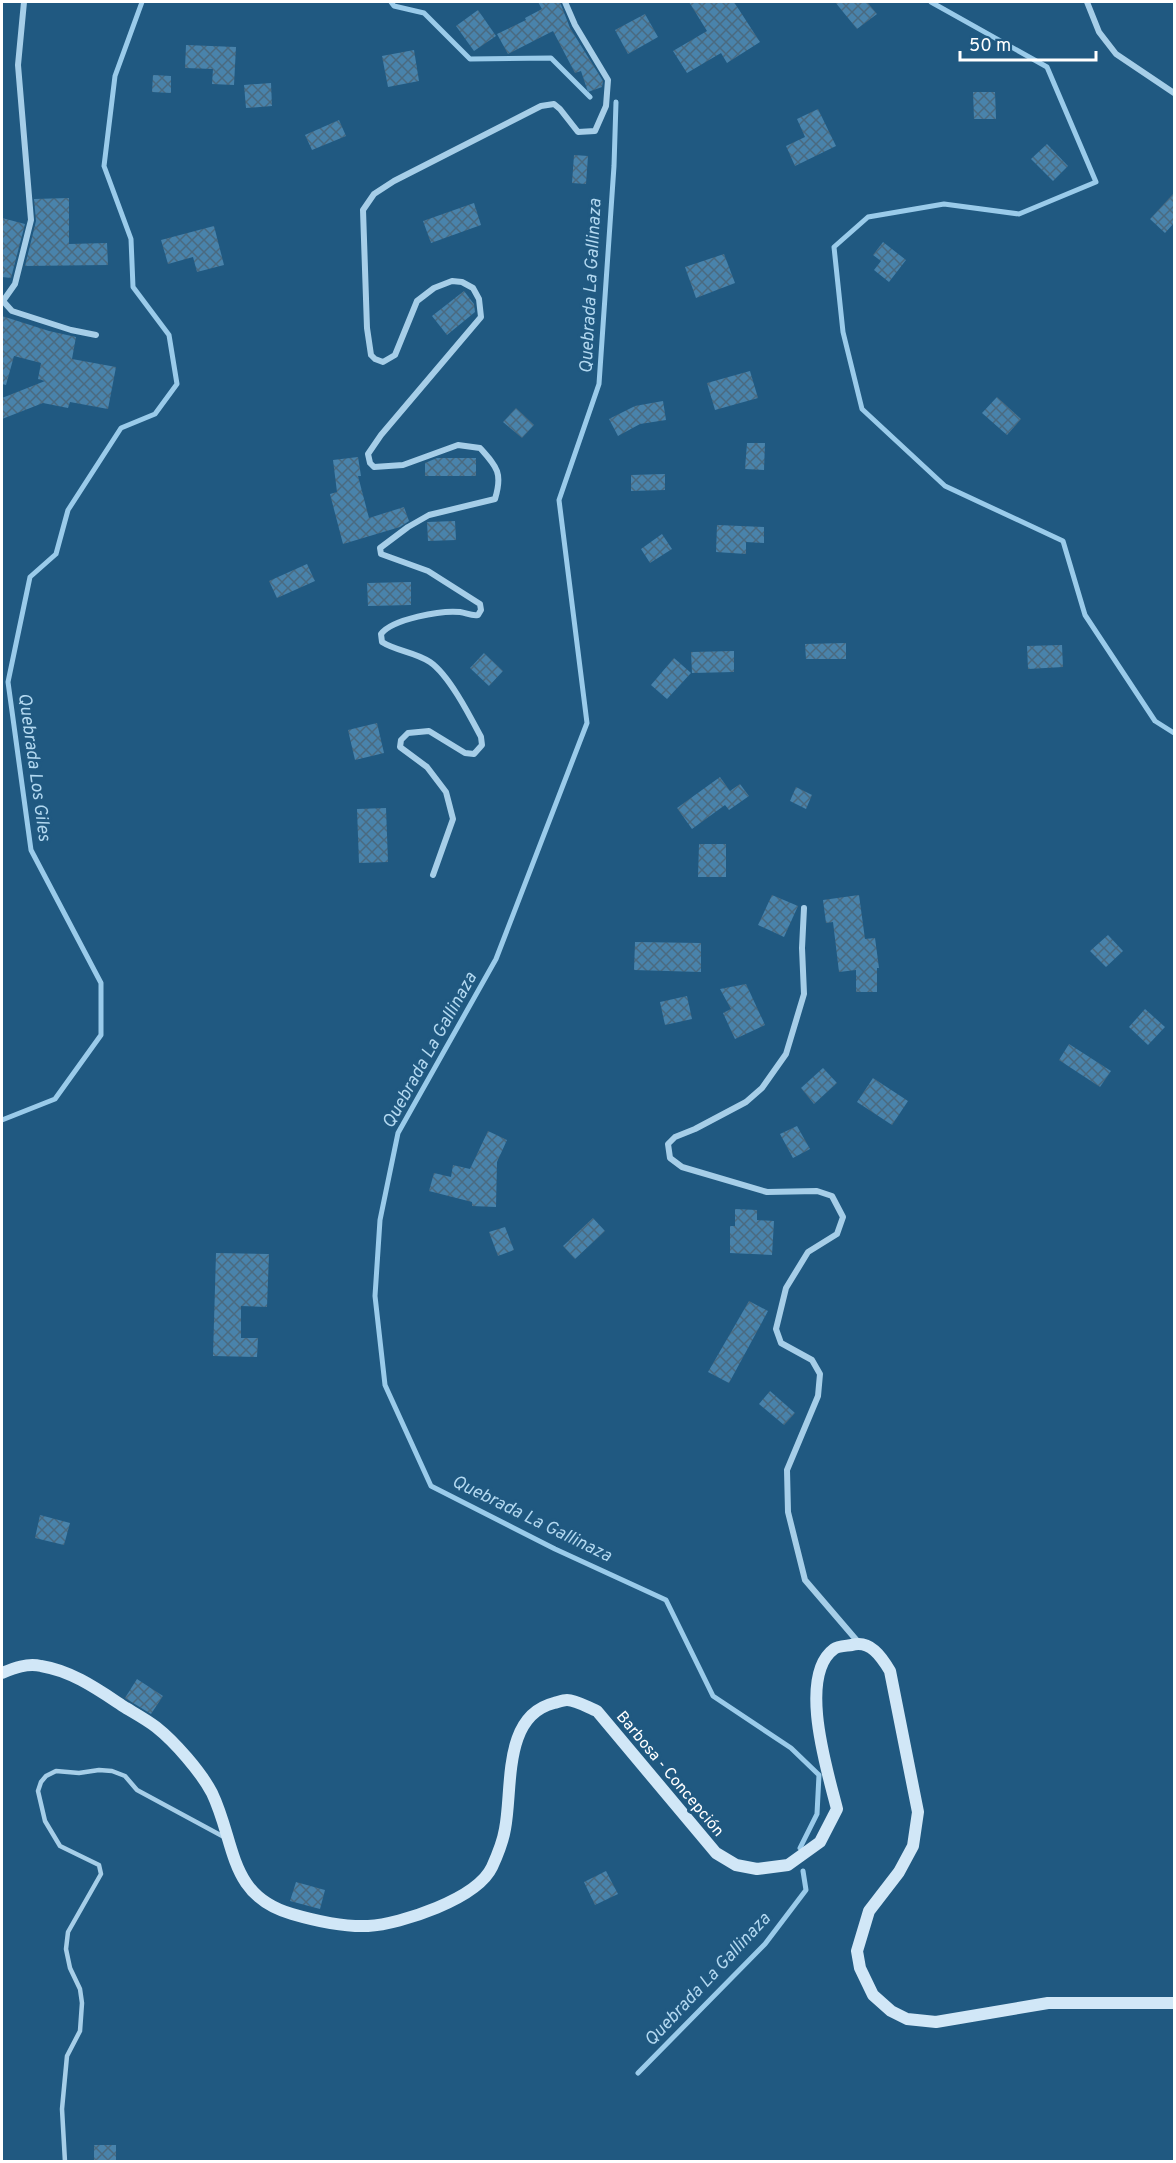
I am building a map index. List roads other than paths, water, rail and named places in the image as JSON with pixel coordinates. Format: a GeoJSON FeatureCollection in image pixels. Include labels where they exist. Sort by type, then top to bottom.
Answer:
{"type":"FeatureCollection","features":[{"type":"Feature","properties":{"kind":"main road","name":"Barbosa - Concepción"},"geometry":{"type":"LineString","coordinates":[[2,1673],[19,1666],[41,1666],[81,1679],[156,1727],[183,1753],[212,1792],[238,1871],[249,1889],[264,1903],[291,1914],[330,1923],[368,1926],[392,1923],[440,1907],[475,1887],[491,1870],[505,1830],[513,1758],[519,1733],[527,1719],[543,1706],[568,1700],[597,1711],[716,1853],[736,1865],[757,1869],[788,1865],[820,1842],[837,1809],[818,1727],[816,1685],[823,1663],[834,1648],[859,1643]]}},
{"type":"Feature","properties":{"kind":"main road"},"geometry":{"type":"LineString","coordinates":[[859,1643],[879,1653],[890,1671],[918,1812],[912,1846],[899,1872],[869,1911],[857,1950],[860,1968],[873,1995],[891,2011],[907,2019],[936,2022],[1048,2003],[1174,2003]]}},
{"type":"Feature","properties":{"kind":"street"},"geometry":{"type":"LineString","coordinates":[[24,2],[18,65],[31,220],[15,284],[2,301],[12,312],[96,335]]}},
{"type":"Feature","properties":{"kind":"street"},"geometry":{"type":"LineString","coordinates":[[433,875],[453,819],[446,792],[427,767],[400,747],[401,740],[408,733],[429,731],[465,753],[474,754],[482,745],[481,737],[452,687],[431,663],[398,648],[390,647],[382,642],[381,634],[389,625],[429,615],[461,612],[472,616],[478,615],[481,610],[480,604],[428,572],[388,558],[381,554],[380,548],[429,515],[495,499],[500,483],[496,466],[480,448],[458,445],[403,465],[375,467],[370,463],[368,454],[381,435],[481,317],[479,299],[472,288],[462,282],[453,281],[434,288],[417,301],[395,355],[383,362],[375,359],[371,355],[367,328],[363,210],[375,194],[394,181],[541,106],[554,104],[578,132],[595,131],[606,106],[608,80],[575,25],[565,2]]}},
{"type":"Feature","properties":{"kind":"street"},"geometry":{"type":"LineString","coordinates":[[1087,2],[1100,32],[1116,54],[1174,93]]}},
{"type":"Feature","properties":{"kind":"street"},"geometry":{"type":"LineString","coordinates":[[804,909],[804,994],[786,1054],[762,1088],[746,1102],[675,1137],[668,1144],[670,1158],[682,1167],[767,1192],[817,1191],[832,1196],[843,1217],[837,1234],[808,1252],[786,1288],[776,1329],[781,1343],[812,1360],[820,1374],[818,1396],[787,1470],[788,1512],[805,1580],[859,1643]]}},
{"type":"Feature","properties":{"kind":"lane"},"geometry":{"type":"LineString","coordinates":[[65,2162],[62,2109],[67,2056],[80,2031],[82,2003],[80,1989],[70,1968],[66,1949],[68,1932],[101,1874],[99,1865],[60,1846],[45,1821],[38,1791],[41,1782],[56,1771],[79,1773],[112,1771],[125,1776],[138,1790],[227,1838]]}},
{"type":"Feature","properties":{"kind":"waterway","name":"Quebrada Los Giles"},"geometry":{"type":"LineString","coordinates":[[2,1120],[55,1099],[101,1035],[101,983],[31,850],[8,682],[30,577],[56,554],[68,510],[121,428],[155,414],[177,384],[169,335],[133,287],[131,239],[104,166],[115,76],[142,2]]}},
{"type":"Feature","properties":{"kind":"waterway","name":"Quebrada La Gallinaza"},"geometry":{"type":"LineString","coordinates":[[391,2],[394,6],[424,13],[470,59],[551,58],[590,97]]}},
{"type":"Feature","properties":{"kind":"waterway"},"geometry":{"type":"LineString","coordinates":[[931,2],[1047,67],[1096,182],[1019,214],[944,204],[868,217],[834,247],[843,332],[862,409],[945,486],[1063,541],[1085,615],[1155,721],[1174,733]]}},
{"type":"Feature","properties":{"kind":"waterway","name":"Quebrada La Gallinaza"},"geometry":{"type":"LineString","coordinates":[[616,102],[614,166],[599,384],[559,500],[587,723],[496,959],[398,1133],[380,1220],[375,1296],[385,1385],[431,1486],[555,1549],[666,1600],[713,1696],[791,1748],[819,1775],[817,1814],[800,1848]]}},
{"type":"Feature","properties":{"kind":"waterway","name":"Quebrada La Gallinaza"},"geometry":{"type":"LineString","coordinates":[[638,2073],[765,1944],[806,1890],[803,1871]]}}]}
